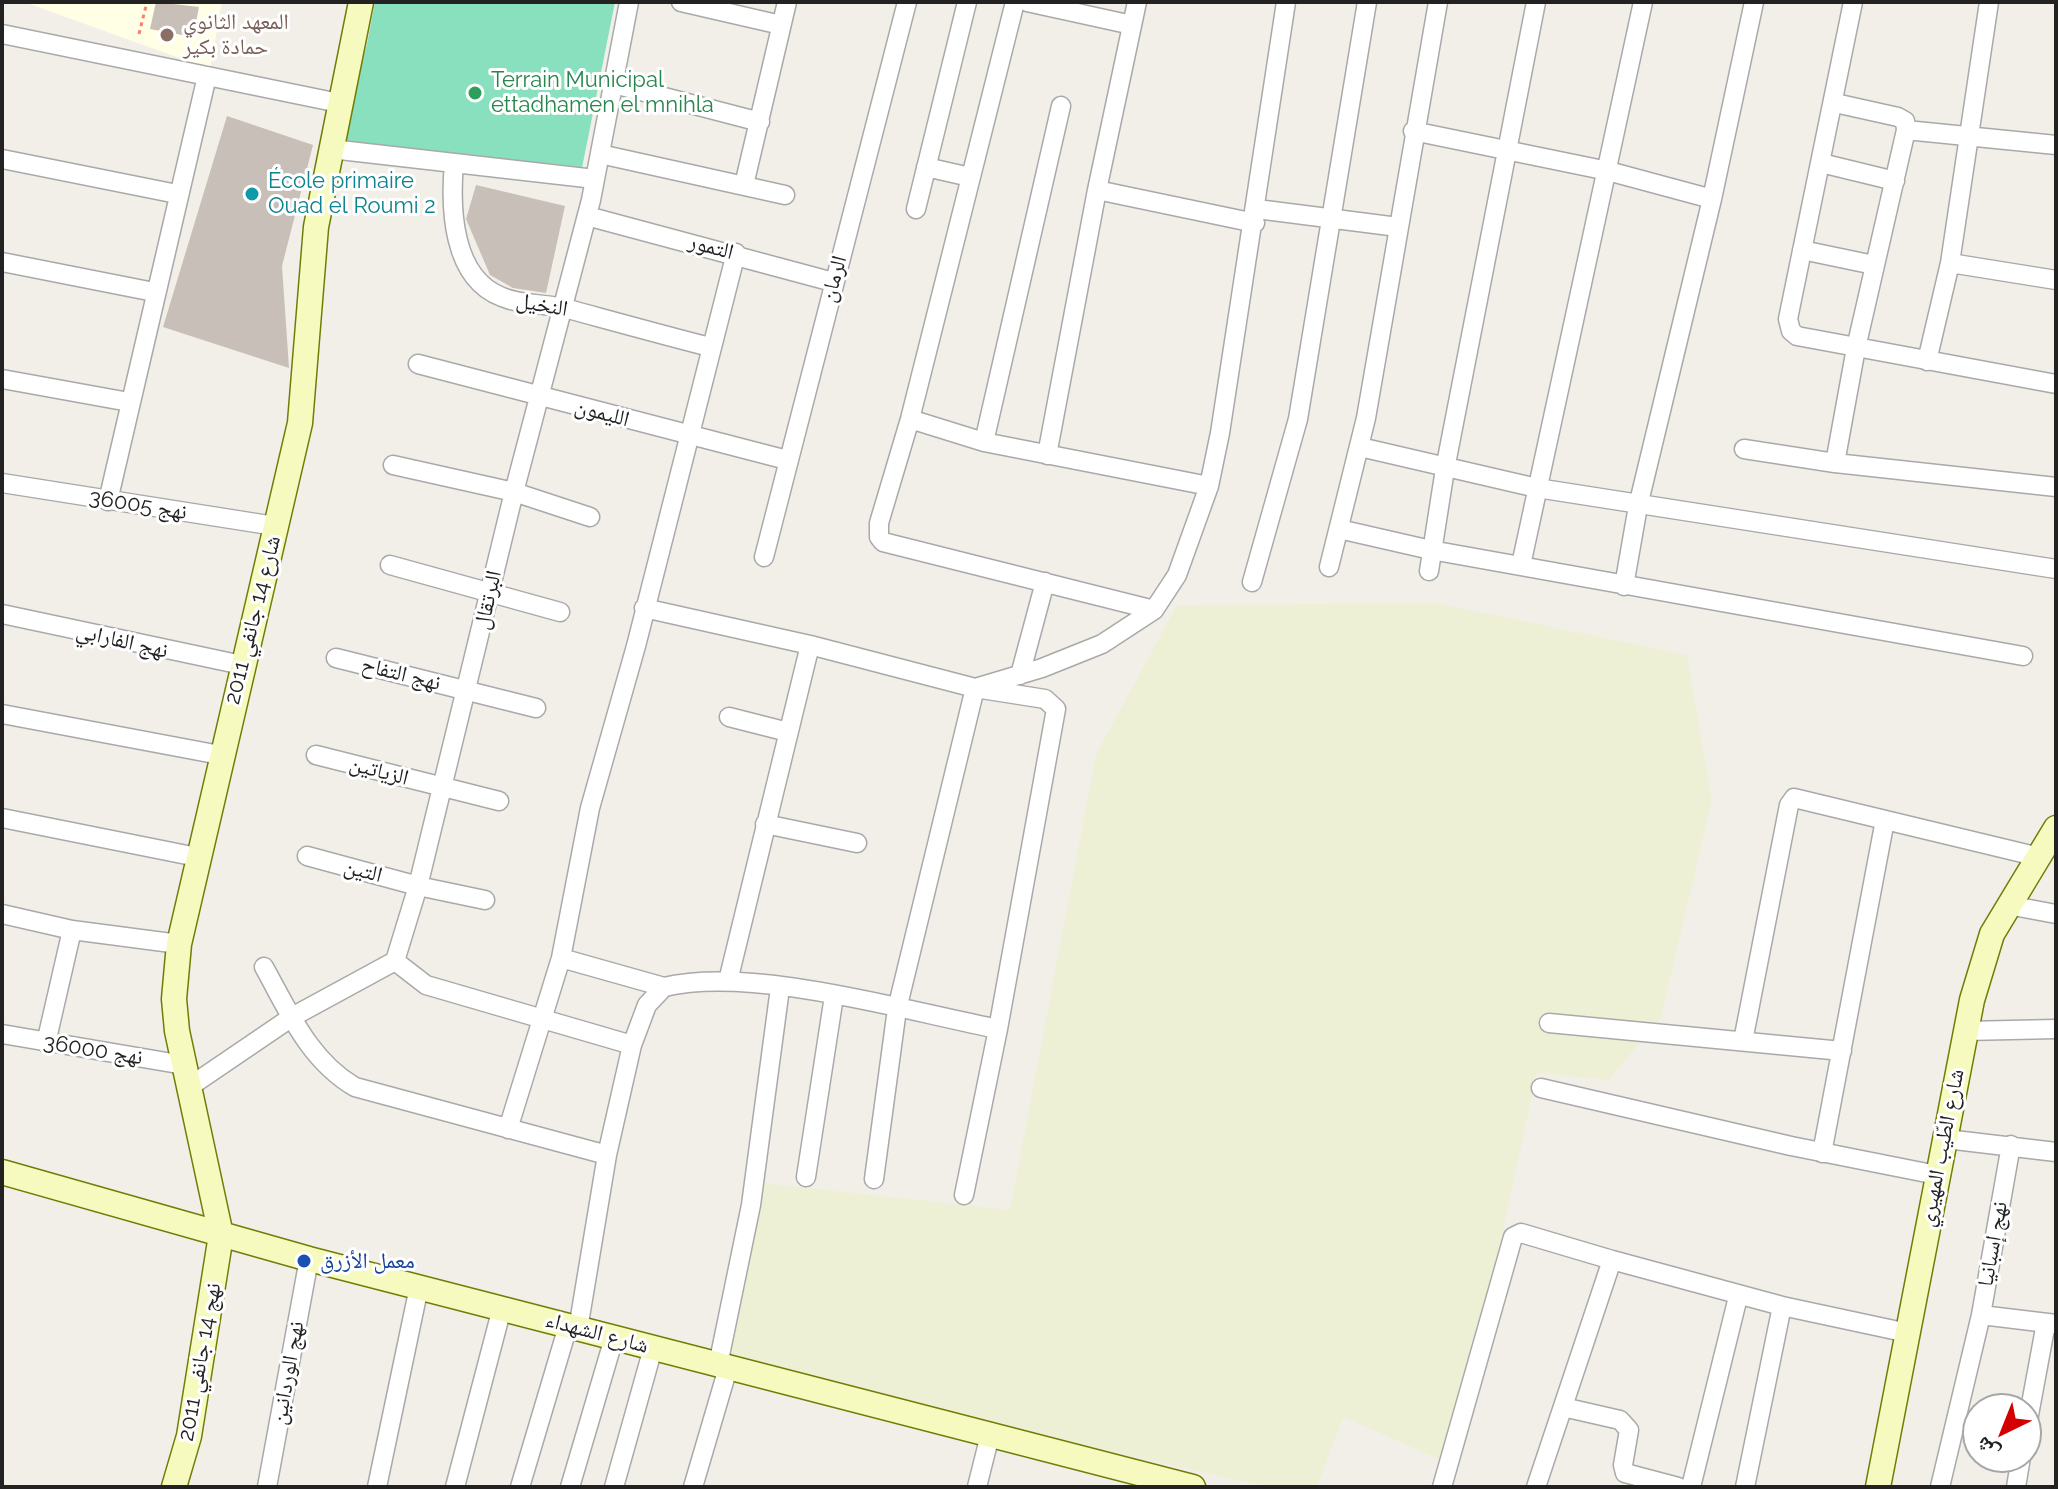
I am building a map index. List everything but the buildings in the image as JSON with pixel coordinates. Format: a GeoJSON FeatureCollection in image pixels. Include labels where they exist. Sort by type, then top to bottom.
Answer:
{"type":"FeatureCollection","features":[{"type":"Feature","properties":{"kind":"street","name":"شارع 14 جانفي 2011"},"geometry":{"type":"LineString","coordinates":[[221,1235],[186,1076],[174,999],[179,944],[220,755],[300,423],[307,368],[311,259],[361,2]]}},
{"type":"Feature","properties":{"kind":"street","name":"البرتقال"},"geometry":{"type":"LineString","coordinates":[[395,961],[418,886],[514,492],[587,216],[629,2]]}},
{"type":"Feature","properties":{"kind":"street"},"geometry":{"type":"LineString","coordinates":[[681,2],[781,25]]}},
{"type":"Feature","properties":{"kind":"street"},"geometry":{"type":"LineString","coordinates":[[744,185],[787,2]]}},
{"type":"Feature","properties":{"kind":"street","name":"الرمان"},"geometry":{"type":"LineString","coordinates":[[764,557],[907,2]]}},
{"type":"Feature","properties":{"kind":"street"},"geometry":{"type":"LineString","coordinates":[[916,209],[967,2]]}},
{"type":"Feature","properties":{"kind":"street"},"geometry":{"type":"LineString","coordinates":[[1015,2],[910,419],[879,523],[879,537],[883,542],[1154,610]]}},
{"type":"Feature","properties":{"kind":"street"},"geometry":{"type":"LineString","coordinates":[[1027,2],[1132,25]]}},
{"type":"Feature","properties":{"kind":"street"},"geometry":{"type":"LineString","coordinates":[[1047,455],[1097,190],[1137,2]]}},
{"type":"Feature","properties":{"kind":"street"},"geometry":{"type":"LineString","coordinates":[[975,688],[1020,675],[1102,644],[1154,610],[1177,575],[1209,486],[1233,369],[1286,2]]}},
{"type":"Feature","properties":{"kind":"street"},"geometry":{"type":"LineString","coordinates":[[1252,582],[1292,451],[1367,2]]}},
{"type":"Feature","properties":{"kind":"street"},"geometry":{"type":"LineString","coordinates":[[1329,567],[1360,447],[1438,2]]}},
{"type":"Feature","properties":{"kind":"street"},"geometry":{"type":"LineString","coordinates":[[1429,571],[1445,469],[1510,149],[1536,2]]}},
{"type":"Feature","properties":{"kind":"street"},"geometry":{"type":"LineString","coordinates":[[1521,565],[1643,2]]}},
{"type":"Feature","properties":{"kind":"street"},"geometry":{"type":"LineString","coordinates":[[1624,586],[1638,506],[1712,199],[1754,2]]}},
{"type":"Feature","properties":{"kind":"street"},"geometry":{"type":"LineString","coordinates":[[1853,2],[1835,103],[1788,319],[1791,331],[1797,336],[1856,348],[2056,384]]}},
{"type":"Feature","properties":{"kind":"street"},"geometry":{"type":"LineString","coordinates":[[1927,361],[1950,263],[1989,2]]}},
{"type":"Feature","properties":{"kind":"street"},"geometry":{"type":"LineString","coordinates":[[2,34],[339,103]]}},
{"type":"Feature","properties":{"kind":"street"},"geometry":{"type":"LineString","coordinates":[[108,501],[154,292],[207,76]]}},
{"type":"Feature","properties":{"kind":"street"},"geometry":{"type":"LineString","coordinates":[[614,84],[760,122]]}},
{"type":"Feature","properties":{"kind":"street"},"geometry":{"type":"LineString","coordinates":[[1835,103],[1898,117],[1905,121],[1906,130],[1856,348],[1835,463]]}},
{"type":"Feature","properties":{"kind":"street"},"geometry":{"type":"LineString","coordinates":[[984,442],[1061,106]]}},
{"type":"Feature","properties":{"kind":"street"},"geometry":{"type":"LineString","coordinates":[[1906,130],[2056,145]]}},
{"type":"Feature","properties":{"kind":"street"},"geometry":{"type":"LineString","coordinates":[[1413,131],[1608,171],[1712,199]]}},
{"type":"Feature","properties":{"kind":"street"},"geometry":{"type":"LineString","coordinates":[[331,149],[595,179]]}},
{"type":"Feature","properties":{"kind":"street"},"geometry":{"type":"LineString","coordinates":[[600,154],[785,195]]}},
{"type":"Feature","properties":{"kind":"street"},"geometry":{"type":"LineString","coordinates":[[2,159],[177,194]]}},
{"type":"Feature","properties":{"kind":"street","name":"النخيل"},"geometry":{"type":"LineString","coordinates":[[454,163],[454,231],[481,284],[504,298],[563,307],[710,347]]}},
{"type":"Feature","properties":{"kind":"street"},"geometry":{"type":"LineString","coordinates":[[1821,163],[1895,181]]}},
{"type":"Feature","properties":{"kind":"street"},"geometry":{"type":"LineString","coordinates":[[926,167],[970,177]]}},
{"type":"Feature","properties":{"kind":"street"},"geometry":{"type":"LineString","coordinates":[[1097,190],[1256,216],[1333,218],[1398,227]]}},
{"type":"Feature","properties":{"kind":"street","name":"التمور"},"geometry":{"type":"LineString","coordinates":[[587,216],[736,253],[833,282]]}},
{"type":"Feature","properties":{"kind":"street"},"geometry":{"type":"LineString","coordinates":[[1802,250],[1874,265]]}},
{"type":"Feature","properties":{"kind":"street"},"geometry":{"type":"LineString","coordinates":[[508,1129],[561,958],[590,808],[736,253]]}},
{"type":"Feature","properties":{"kind":"street"},"geometry":{"type":"LineString","coordinates":[[2,262],[154,292]]}},
{"type":"Feature","properties":{"kind":"street"},"geometry":{"type":"LineString","coordinates":[[1950,263],[2056,280]]}},
{"type":"Feature","properties":{"kind":"street","name":"الليمون"},"geometry":{"type":"LineString","coordinates":[[418,364],[787,460]]}},
{"type":"Feature","properties":{"kind":"street"},"geometry":{"type":"LineString","coordinates":[[2,379],[129,402]]}},
{"type":"Feature","properties":{"kind":"street"},"geometry":{"type":"LineString","coordinates":[[910,419],[984,442],[1209,486]]}},
{"type":"Feature","properties":{"kind":"street"},"geometry":{"type":"LineString","coordinates":[[1360,447],[1445,469],[1638,506],[2056,569]]}},
{"type":"Feature","properties":{"kind":"street"},"geometry":{"type":"LineString","coordinates":[[1744,449],[1835,463],[2056,487]]}},
{"type":"Feature","properties":{"kind":"street"},"geometry":{"type":"LineString","coordinates":[[393,465],[514,492],[590,517]]}},
{"type":"Feature","properties":{"kind":"street","name":"نهج 36005"},"geometry":{"type":"LineString","coordinates":[[2,483],[275,526]]}},
{"type":"Feature","properties":{"kind":"street"},"geometry":{"type":"LineString","coordinates":[[1339,529],[1431,550],[1624,586],[2023,656]]}},
{"type":"Feature","properties":{"kind":"street"},"geometry":{"type":"LineString","coordinates":[[390,565],[560,612]]}},
{"type":"Feature","properties":{"kind":"street"},"geometry":{"type":"LineString","coordinates":[[1020,675],[1045,582]]}},
{"type":"Feature","properties":{"kind":"street"},"geometry":{"type":"LineString","coordinates":[[644,608],[810,645],[975,688],[1045,699],[1056,709],[998,1029],[964,1195]]}},
{"type":"Feature","properties":{"kind":"street","name":"نهج الفارابي"},"geometry":{"type":"LineString","coordinates":[[2,614],[242,665]]}},
{"type":"Feature","properties":{"kind":"street"},"geometry":{"type":"LineString","coordinates":[[728,981],[810,645]]}},
{"type":"Feature","properties":{"kind":"street","name":"نهج التفاح"},"geometry":{"type":"LineString","coordinates":[[336,658],[536,708]]}},
{"type":"Feature","properties":{"kind":"street"},"geometry":{"type":"LineString","coordinates":[[874,1179],[897,1009],[975,688]]}},
{"type":"Feature","properties":{"kind":"street"},"geometry":{"type":"LineString","coordinates":[[2,714],[220,755]]}},
{"type":"Feature","properties":{"kind":"street"},"geometry":{"type":"LineString","coordinates":[[729,717],[788,732]]}},
{"type":"Feature","properties":{"kind":"street","name":"الزياتين"},"geometry":{"type":"LineString","coordinates":[[316,755],[499,801]]}},
{"type":"Feature","properties":{"kind":"street"},"geometry":{"type":"LineString","coordinates":[[1743,1041],[1791,801],[1797,797],[1885,820],[2050,841]]}},
{"type":"Feature","properties":{"kind":"street"},"geometry":{"type":"LineString","coordinates":[[2,818],[197,857]]}},
{"type":"Feature","properties":{"kind":"street"},"geometry":{"type":"LineString","coordinates":[[1822,1153],[1885,820]]}},
{"type":"Feature","properties":{"kind":"street"},"geometry":{"type":"LineString","coordinates":[[765,824],[857,843]]}},
{"type":"Feature","properties":{"kind":"street","name":"شارع الطّيب المهيري"},"geometry":{"type":"LineString","coordinates":[[1878,1487],[1965,1031],[1987,946],[2008,905],[2050,841]]}},
{"type":"Feature","properties":{"kind":"street","name":"التين"},"geometry":{"type":"LineString","coordinates":[[307,856],[418,886],[485,900]]}},
{"type":"Feature","properties":{"kind":"street"},"geometry":{"type":"LineString","coordinates":[[2008,905],[2056,914]]}},
{"type":"Feature","properties":{"kind":"street"},"geometry":{"type":"LineString","coordinates":[[2,914],[72,930],[179,944]]}},
{"type":"Feature","properties":{"kind":"street"},"geometry":{"type":"LineString","coordinates":[[46,1043],[72,930]]}},
{"type":"Feature","properties":{"kind":"street"},"geometry":{"type":"LineString","coordinates":[[561,958],[664,987],[728,981],[834,996],[998,1029]]}},
{"type":"Feature","properties":{"kind":"street"},"geometry":{"type":"LineString","coordinates":[[186,1076],[395,961],[426,985],[632,1045]]}},
{"type":"Feature","properties":{"kind":"street"},"geometry":{"type":"LineString","coordinates":[[264,967],[323,1065],[355,1087],[607,1155]]}},
{"type":"Feature","properties":{"kind":"street"},"geometry":{"type":"LineString","coordinates":[[520,1487],[573,1328],[632,1045],[647,1005],[664,987]]}},
{"type":"Feature","properties":{"kind":"street"},"geometry":{"type":"LineString","coordinates":[[693,1487],[723,1367],[751,1205],[780,988]]}},
{"type":"Feature","properties":{"kind":"street"},"geometry":{"type":"LineString","coordinates":[[806,1177],[834,996]]}},
{"type":"Feature","properties":{"kind":"street"},"geometry":{"type":"LineString","coordinates":[[1549,1023],[1842,1051]]}},
{"type":"Feature","properties":{"kind":"street"},"geometry":{"type":"LineString","coordinates":[[1965,1031],[2056,1029]]}},
{"type":"Feature","properties":{"kind":"street","name":"نهج 36000"},"geometry":{"type":"LineString","coordinates":[[2,1034],[186,1076]]}},
{"type":"Feature","properties":{"kind":"street"},"geometry":{"type":"LineString","coordinates":[[1541,1088],[1822,1153],[1937,1175]]}},
{"type":"Feature","properties":{"kind":"street"},"geometry":{"type":"LineString","coordinates":[[1946,1139],[2056,1152]]}},
{"type":"Feature","properties":{"kind":"street","name":"نهج إسبانيا"},"geometry":{"type":"LineString","coordinates":[[2011,1145],[1981,1315],[2051,1324]]}},
{"type":"Feature","properties":{"kind":"street","name":"شارع الشهداء"},"geometry":{"type":"LineString","coordinates":[[2,1172],[309,1259],[990,1435],[1161,1483],[1193,1487]]}},
{"type":"Feature","properties":{"kind":"street"},"geometry":{"type":"LineString","coordinates":[[1442,1487],[1513,1237],[1521,1233],[1738,1297],[1908,1333]]}},
{"type":"Feature","properties":{"kind":"street","name":"نهج 14 جانفي 2011"},"geometry":{"type":"LineString","coordinates":[[174,1487],[189,1436],[221,1235]]}},
{"type":"Feature","properties":{"kind":"street","name":"نهج الوردانين"},"geometry":{"type":"LineString","coordinates":[[267,1487],[309,1259]]}},
{"type":"Feature","properties":{"kind":"street"},"geometry":{"type":"LineString","coordinates":[[1536,1487],[1612,1260]]}},
{"type":"Feature","properties":{"kind":"street"},"geometry":{"type":"LineString","coordinates":[[377,1487],[419,1287]]}},
{"type":"Feature","properties":{"kind":"street"},"geometry":{"type":"LineString","coordinates":[[1691,1487],[1738,1297]]}},
{"type":"Feature","properties":{"kind":"street"},"geometry":{"type":"LineString","coordinates":[[1745,1487],[1782,1306]]}},
{"type":"Feature","properties":{"kind":"street"},"geometry":{"type":"LineString","coordinates":[[455,1487],[502,1308]]}},
{"type":"Feature","properties":{"kind":"street"},"geometry":{"type":"LineString","coordinates":[[1940,1487],[1981,1315]]}},
{"type":"Feature","properties":{"kind":"street"},"geometry":{"type":"LineString","coordinates":[[2035,1393],[2051,1324]]}},
{"type":"Feature","properties":{"kind":"street"},"geometry":{"type":"LineString","coordinates":[[570,1487],[614,1338]]}},
{"type":"Feature","properties":{"kind":"street"},"geometry":{"type":"LineString","coordinates":[[614,1487],[653,1348]]}},
{"type":"Feature","properties":{"kind":"street"},"geometry":{"type":"LineString","coordinates":[[1563,1407],[1620,1420],[1629,1430],[1623,1465],[1625,1473],[1678,1487]]}},
{"type":"Feature","properties":{"kind":"street"},"geometry":{"type":"LineString","coordinates":[[977,1487],[990,1435]]}},
{"type":"Feature","properties":{"kind":"path"},"geometry":{"type":"LineString","coordinates":[[139,34],[147,2]]}},
{"type":"Feature","properties":{"kind":"shaded area","name":"المعهد الثانوي حمادة بكير"},"geometry":{"type":"Polygon","coordinates":[[[24,2],[222,2],[210,69],[24,2]]]}},
{"type":"Feature","properties":{"kind":"shaded area"},"geometry":{"type":"Polygon","coordinates":[[[1436,603],[1687,655],[1712,800],[1661,1017],[1609,1080],[1537,1073],[1452,1465],[1343,1417],[1317,1487],[1268,1487],[727,1365],[762,1183],[1010,1210],[1096,754],[1177,605],[1436,603]]]}},
{"type":"Feature","properties":{"kind":"green space","name":"Terrain Municipal ettadhamen el mnihla"},"geometry":{"type":"Polygon","coordinates":[[[375,2],[615,2],[581,173],[340,142],[367,44],[375,2]]]}},
{"type":"Feature","properties":{"kind":"place","name":"المعهد الثانوي حمادة بكير"},"geometry":{"type":"Point","coordinates":[167,35]}},
{"type":"Feature","properties":{"kind":"place","name":"Terrain Municipal ettadhamen el mnihla"},"geometry":{"type":"Point","coordinates":[475,93]}},
{"type":"Feature","properties":{"kind":"place","name":"École primaire Ouad el Roumi 2"},"geometry":{"type":"Point","coordinates":[252,194]}},
{"type":"Feature","properties":{"kind":"place","name":"معمل الأزرق"},"geometry":{"type":"Point","coordinates":[304,1261]}}]}
